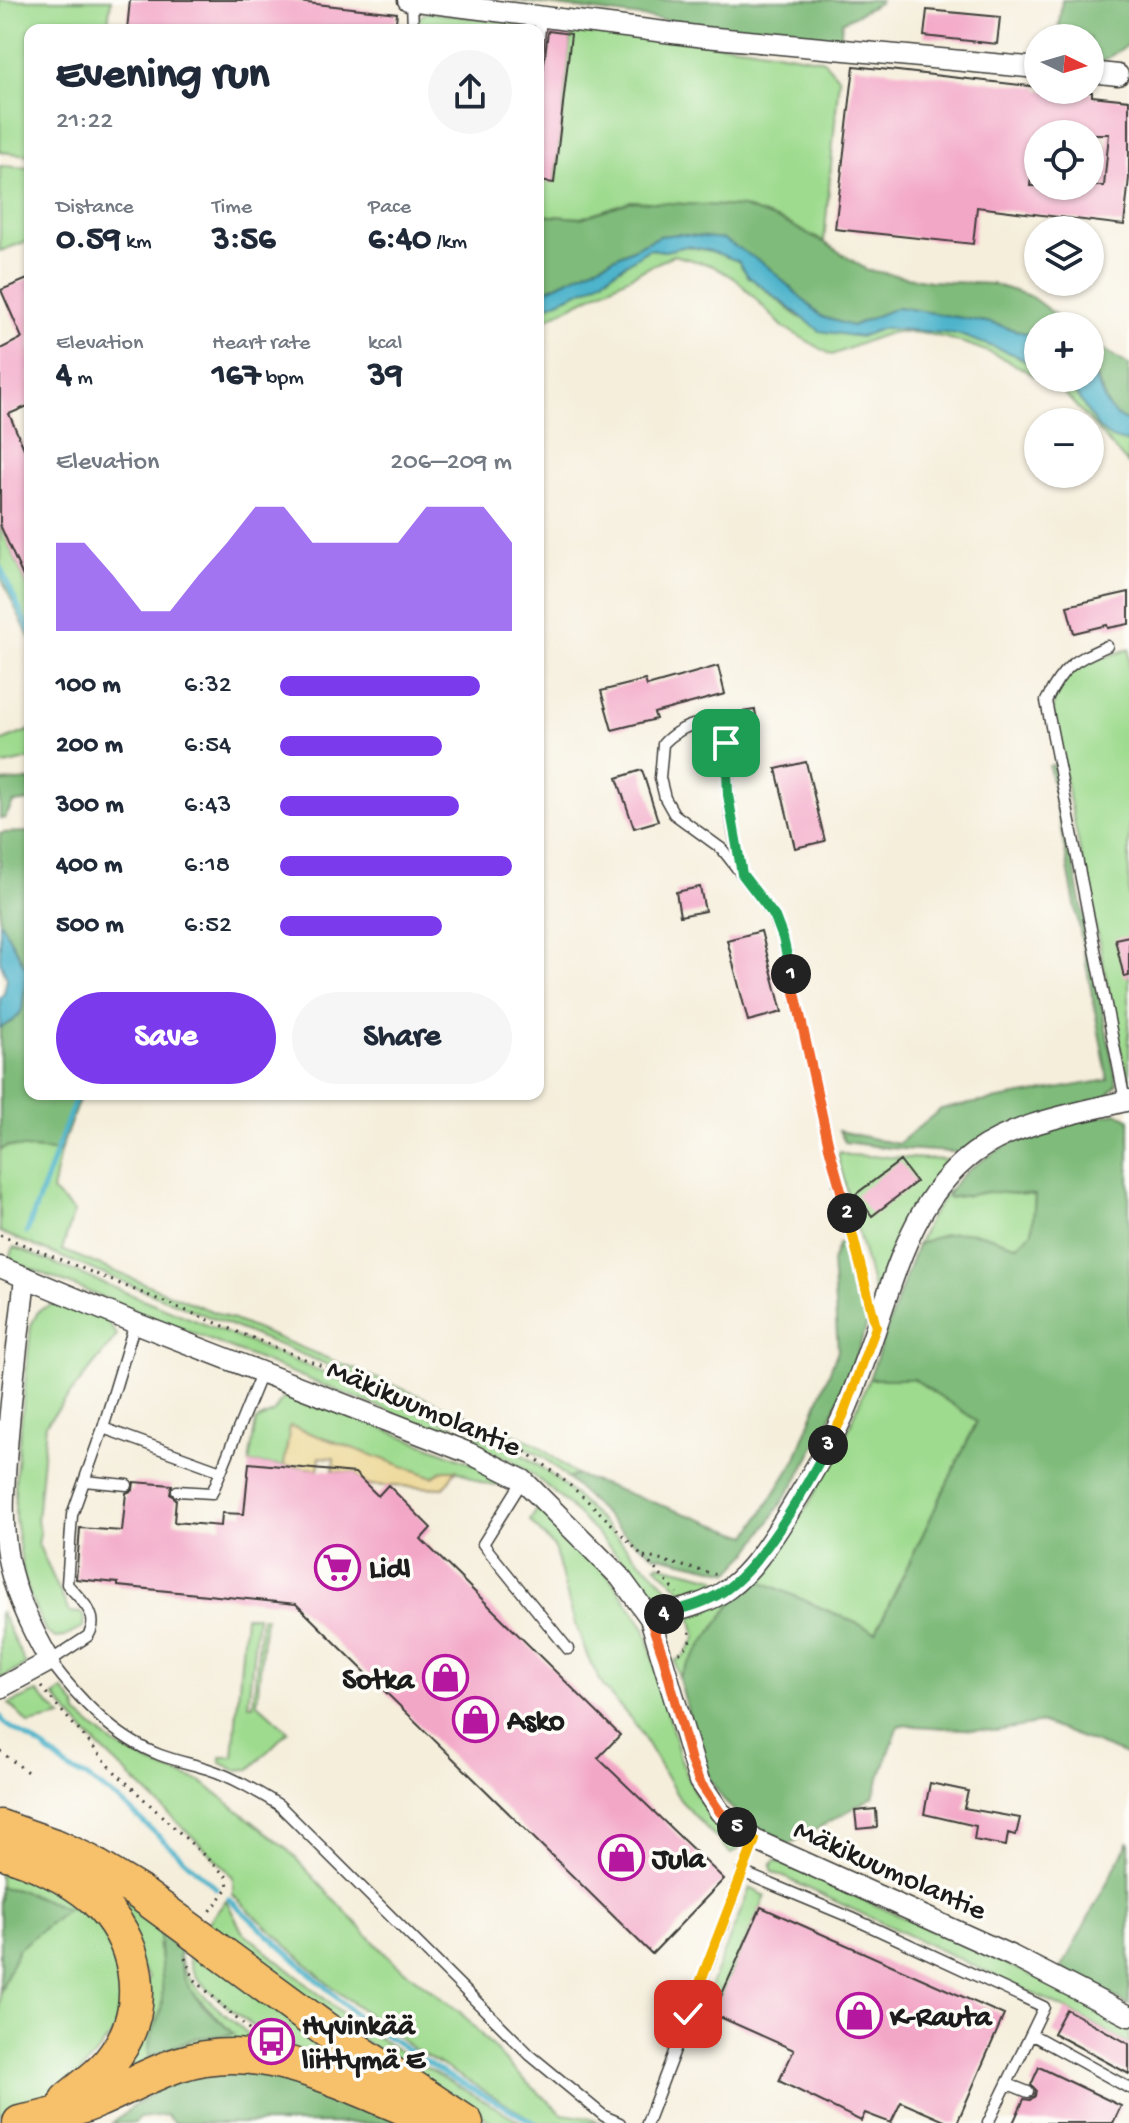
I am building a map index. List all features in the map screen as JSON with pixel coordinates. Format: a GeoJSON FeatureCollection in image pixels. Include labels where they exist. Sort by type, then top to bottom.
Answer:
{"type":"FeatureCollection","features":[{"type":"Feature","properties":{"kind":"highway"},"geometry":{"type":"LineString","coordinates":[[0,1827],[68,1852],[137,1891],[326,2030],[466,2123]]}},
{"type":"Feature","properties":{"kind":"highway"},"geometry":{"type":"LineString","coordinates":[[0,1851],[77,1885],[95,1899],[126,1941],[134,1964],[136,2013],[118,2052],[101,2073],[34,2120]]}},
{"type":"Feature","properties":{"kind":"highway"},"geometry":{"type":"LineString","coordinates":[[34,2120],[95,2102],[179,2064],[204,2057],[246,2055],[277,2060],[446,2123]]}},
{"type":"Feature","properties":{"kind":"street"},"geometry":{"type":"LineString","coordinates":[[410,0],[705,37],[1024,67]]}},
{"type":"Feature","properties":{"kind":"street"},"geometry":{"type":"LineString","coordinates":[[1104,74],[1118,75]]}},
{"type":"Feature","properties":{"kind":"street"},"geometry":{"type":"LineString","coordinates":[[650,1618],[709,1599],[727,1589],[741,1577],[777,1531],[843,1416],[904,1246],[936,1190],[960,1164],[994,1142],[1024,1129],[1128,1103]]}},
{"type":"Feature","properties":{"kind":"street","name":"Mäkikuumolantie"},"geometry":{"type":"LineString","coordinates":[[0,1267],[469,1453],[523,1480],[620,1577],[650,1618],[699,1781],[720,1812],[755,1840],[1012,1956],[1129,2016]]}},
{"type":"Feature","properties":{"kind":"street"},"geometry":{"type":"LineString","coordinates":[[0,1688],[50,1661],[31,1628],[15,1587],[4,1531],[3,1497],[9,1420],[25,1277]]}},
{"type":"Feature","properties":{"kind":"lane"},"geometry":{"type":"LineString","coordinates":[[410,0],[412,24]]}},
{"type":"Feature","properties":{"kind":"lane"},"geometry":{"type":"LineString","coordinates":[[540,24],[541,17]]}},
{"type":"Feature","properties":{"kind":"lane"},"geometry":{"type":"LineString","coordinates":[[1107,646],[1075,661],[1057,677],[1046,701],[1128,1103]]}},
{"type":"Feature","properties":{"kind":"lane"},"geometry":{"type":"LineString","coordinates":[[742,874],[728,795],[726,743],[719,731],[709,724],[684,726],[663,744],[660,778],[665,798],[674,814],[722,849],[775,917],[783,938],[829,1147],[876,1327]]}},
{"type":"Feature","properties":{"kind":"lane"},"geometry":{"type":"LineString","coordinates":[[135,1323],[72,1515],[67,1584],[92,1612],[94,1624],[88,1636],[50,1661],[88,1707],[120,1733],[160,1755],[209,1769],[245,1784],[279,1805],[530,2055],[604,2116],[620,2123]]}},
{"type":"Feature","properties":{"kind":"lane"},"geometry":{"type":"LineString","coordinates":[[177,1491],[212,1493],[262,1371]]}},
{"type":"Feature","properties":{"kind":"lane"},"geometry":{"type":"LineString","coordinates":[[103,1428],[221,1471]]}},
{"type":"Feature","properties":{"kind":"lane"},"geometry":{"type":"LineString","coordinates":[[523,1480],[483,1544],[568,1649]]}},
{"type":"Feature","properties":{"kind":"lane"},"geometry":{"type":"LineString","coordinates":[[84,1481],[127,1485]]}},
{"type":"Feature","properties":{"kind":"lane"},"geometry":{"type":"LineString","coordinates":[[647,2123],[755,1840]]}},
{"type":"Feature","properties":{"kind":"lane"},"geometry":{"type":"LineString","coordinates":[[742,1872],[852,1918],[1044,2007],[988,2123]]}},
{"type":"Feature","properties":{"kind":"lane"},"geometry":{"type":"LineString","coordinates":[[1031,2034],[1129,2088]]}},
{"type":"Feature","properties":{"kind":"lane"},"geometry":{"type":"LineString","coordinates":[[1008,2084],[1028,2092]]}},
{"type":"Feature","properties":{"kind":"path"},"geometry":{"type":"LineString","coordinates":[[0,1305],[0,1316]]}},
{"type":"Feature","properties":{"kind":"path"},"geometry":{"type":"LineString","coordinates":[[641,1554],[725,1577],[741,1577]]}},
{"type":"Feature","properties":{"kind":"path"},"geometry":{"type":"LineString","coordinates":[[40,1686],[114,1771],[227,1877],[228,1888],[210,1912]]}},
{"type":"Feature","properties":{"kind":"path"},"geometry":{"type":"LineString","coordinates":[[0,1751],[30,1774]]}},
{"type":"Feature","properties":{"kind":"path"},"geometry":{"type":"LineString","coordinates":[[184,1955],[194,1979],[254,2034]]}},
{"type":"Feature","properties":{"kind":"green space"},"geometry":{"type":"Polygon","coordinates":[[[0,0],[111,0],[108,24],[24,24],[24,154],[0,152],[0,0]]]}},
{"type":"Feature","properties":{"kind":"green space"},"geometry":{"type":"Polygon","coordinates":[[[512,0],[881,0],[842,22],[840,43],[512,0]]]}},
{"type":"Feature","properties":{"kind":"green space"},"geometry":{"type":"Polygon","coordinates":[[[1062,0],[1129,0],[1129,44],[1104,60],[1104,24],[1059,24],[1062,0]]]}},
{"type":"Feature","properties":{"kind":"green space"},"geometry":{"type":"Polygon","coordinates":[[[428,12],[521,24],[418,24],[419,17],[428,12]]]}},
{"type":"Feature","properties":{"kind":"green space"},"geometry":{"type":"Polygon","coordinates":[[[548,26],[747,47],[823,60],[839,78],[824,242],[785,222],[631,201],[581,218],[544,215],[544,181],[555,182],[571,35],[547,31],[548,26]]]}},
{"type":"Feature","properties":{"kind":"green space"},"geometry":{"type":"Polygon","coordinates":[[[0,166],[24,168],[24,242],[0,251],[0,166]]]}},
{"type":"Feature","properties":{"kind":"green space"},"geometry":{"type":"Polygon","coordinates":[[[631,201],[743,207],[785,222],[824,242],[867,270],[930,281],[992,284],[1030,296],[1051,312],[1024,312],[1024,333],[991,323],[898,307],[852,326],[822,317],[766,265],[679,234],[660,236],[544,291],[544,215],[581,218],[631,201]]]}},
{"type":"Feature","properties":{"kind":"green space"},"geometry":{"type":"Polygon","coordinates":[[[687,246],[738,261],[748,276],[799,317],[860,337],[883,328],[957,334],[1013,354],[1024,360],[1024,370],[970,345],[915,333],[891,333],[832,355],[783,327],[737,280],[711,265],[673,255],[544,320],[544,307],[592,286],[649,249],[665,251],[687,246]]]}},
{"type":"Feature","properties":{"kind":"green space"},"geometry":{"type":"Polygon","coordinates":[[[1104,350],[1129,365],[1129,422],[1108,408],[1102,392],[1104,350]]]}},
{"type":"Feature","properties":{"kind":"green space"},"geometry":{"type":"Polygon","coordinates":[[[1062,392],[1076,392],[1086,408],[1078,408],[1062,392]]]}},
{"type":"Feature","properties":{"kind":"green space"},"geometry":{"type":"Polygon","coordinates":[[[1104,432],[1129,443],[1128,464],[1104,437],[1104,432]]]}},
{"type":"Feature","properties":{"kind":"green space"},"geometry":{"type":"Polygon","coordinates":[[[0,525],[24,579],[24,626],[0,576],[0,525]]]}},
{"type":"Feature","properties":{"kind":"green space"},"geometry":{"type":"Polygon","coordinates":[[[1129,649],[1129,1089],[1053,708],[1058,688],[1073,671],[1129,649]]]}},
{"type":"Feature","properties":{"kind":"green space"},"geometry":{"type":"Polygon","coordinates":[[[24,732],[24,760],[0,766],[0,742],[24,732]]]}},
{"type":"Feature","properties":{"kind":"green space"},"geometry":{"type":"Polygon","coordinates":[[[1054,765],[1117,1084],[1108,1095],[965,1153],[845,1142],[839,1131],[898,1144],[941,1109],[1108,1080],[1049,766],[1054,765]]]}},
{"type":"Feature","properties":{"kind":"green space"},"geometry":{"type":"Polygon","coordinates":[[[24,780],[24,802],[13,803],[5,818],[0,819],[0,782],[24,780]]]}},
{"type":"Feature","properties":{"kind":"green space"},"geometry":{"type":"Polygon","coordinates":[[[24,832],[24,965],[0,921],[0,833],[24,832]]]}},
{"type":"Feature","properties":{"kind":"green space"},"geometry":{"type":"Polygon","coordinates":[[[24,982],[24,1100],[79,1100],[60,1152],[7,1146],[0,1150],[0,1028],[14,1020],[24,982]]]}},
{"type":"Feature","properties":{"kind":"green space"},"geometry":{"type":"Polygon","coordinates":[[[1117,1113],[1129,1119],[1129,1756],[1043,1723],[995,1731],[899,1725],[873,1797],[788,1845],[737,1814],[709,1778],[700,1757],[679,1677],[745,1585],[756,1579],[876,1632],[977,1421],[914,1379],[869,1379],[917,1245],[940,1236],[964,1232],[1018,1245],[1032,1232],[1035,1195],[988,1192],[948,1198],[951,1189],[969,1170],[1030,1134],[1117,1113]]]}},
{"type":"Feature","properties":{"kind":"green space"},"geometry":{"type":"Polygon","coordinates":[[[7,1146],[60,1152],[52,1191],[74,1212],[62,1250],[535,1443],[576,1475],[568,1479],[545,1458],[506,1437],[0,1232],[0,1150],[7,1146]]]}},
{"type":"Feature","properties":{"kind":"green space"},"geometry":{"type":"Polygon","coordinates":[[[840,1152],[848,1155],[948,1160],[949,1166],[876,1299],[838,1157],[840,1152]]]}},
{"type":"Feature","properties":{"kind":"green space"},"geometry":{"type":"Polygon","coordinates":[[[948,1191],[948,1198],[988,1192],[1035,1195],[1032,1232],[1018,1245],[1002,1243],[979,1234],[917,1245],[948,1191]]]}},
{"type":"Feature","properties":{"kind":"green space"},"geometry":{"type":"Polygon","coordinates":[[[839,1243],[848,1244],[868,1322],[846,1384],[797,1479],[751,1550],[730,1572],[655,1555],[629,1538],[568,1479],[576,1475],[748,1536],[795,1460],[838,1350],[832,1262],[839,1243]]]}},
{"type":"Feature","properties":{"kind":"green space"},"geometry":{"type":"Polygon","coordinates":[[[14,1247],[514,1450],[547,1472],[577,1498],[662,1581],[675,1601],[660,1600],[648,1593],[624,1562],[570,1507],[541,1481],[509,1459],[9,1260],[14,1247]]]}},
{"type":"Feature","properties":{"kind":"green space"},"geometry":{"type":"Polygon","coordinates":[[[56,1303],[68,1304],[106,1319],[117,1336],[46,1424],[37,1521],[40,1533],[38,1544],[69,1612],[84,1616],[83,1627],[65,1637],[55,1638],[46,1632],[24,1577],[15,1519],[15,1483],[31,1325],[39,1310],[56,1303]]]}},
{"type":"Feature","properties":{"kind":"green space"},"geometry":{"type":"Polygon","coordinates":[[[869,1379],[914,1379],[977,1421],[876,1632],[756,1579],[808,1505],[844,1441],[869,1379]]]}},
{"type":"Feature","properties":{"kind":"green space"},"geometry":{"type":"Polygon","coordinates":[[[297,1395],[487,1469],[502,1481],[497,1486],[488,1485],[451,1471],[433,1477],[290,1426],[284,1466],[249,1463],[256,1421],[273,1413],[282,1399],[297,1395]]]}},
{"type":"Feature","properties":{"kind":"green space"},"geometry":{"type":"Polygon","coordinates":[[[538,1508],[600,1563],[645,1628],[680,1757],[694,1792],[739,1844],[739,1849],[731,1854],[680,1800],[636,1725],[604,1688],[588,1658],[572,1614],[554,1547],[530,1521],[538,1508]]]}},
{"type":"Feature","properties":{"kind":"green space"},"geometry":{"type":"Polygon","coordinates":[[[658,1564],[715,1578],[719,1583],[687,1596],[658,1564]]]}},
{"type":"Feature","properties":{"kind":"green space"},"geometry":{"type":"Polygon","coordinates":[[[743,1589],[679,1677],[675,1661],[684,1656],[696,1638],[691,1615],[743,1589]]]}},
{"type":"Feature","properties":{"kind":"green space"},"geometry":{"type":"Polygon","coordinates":[[[0,1611],[26,1665],[0,1679],[0,1611]]]}},
{"type":"Feature","properties":{"kind":"green space"},"geometry":{"type":"Polygon","coordinates":[[[245,1616],[257,1616],[248,1705],[253,1705],[261,1617],[265,1617],[257,1703],[288,1731],[250,1769],[235,1770],[221,1763],[221,1757],[233,1757],[245,1616]]]}},
{"type":"Feature","properties":{"kind":"green space"},"geometry":{"type":"Polygon","coordinates":[[[63,1690],[76,1706],[77,1714],[116,1746],[161,1768],[202,1782],[286,1848],[390,1959],[460,2012],[515,2071],[562,2114],[600,2123],[538,2123],[411,2047],[328,1984],[233,1895],[233,1877],[221,1864],[90,1738],[54,1696],[63,1690]]]}},
{"type":"Feature","properties":{"kind":"green space"},"geometry":{"type":"Polygon","coordinates":[[[37,1692],[62,1717],[29,1724],[9,1704],[37,1692]]]}},
{"type":"Feature","properties":{"kind":"green space"},"geometry":{"type":"Polygon","coordinates":[[[1129,1841],[1129,2005],[1061,1969],[1129,1841]]]}},
{"type":"Feature","properties":{"kind":"green space"},"geometry":{"type":"Polygon","coordinates":[[[33,1846],[186,1936],[180,1954],[188,1976],[207,1998],[249,2035],[253,2044],[111,2085],[149,1977],[33,1846]],[[158,1944],[163,1997],[151,2039],[150,2057],[195,2038],[233,2034],[185,1984],[177,1952],[158,1944]]]}},
{"type":"Feature","properties":{"kind":"green space"},"geometry":{"type":"Polygon","coordinates":[[[775,1860],[1058,1987],[1129,2027],[1129,2044],[1066,2009],[773,1872],[771,1866],[775,1860]]]}},
{"type":"Feature","properties":{"kind":"green space"},"geometry":{"type":"Polygon","coordinates":[[[0,1865],[70,1891],[114,1934],[130,2013],[63,2094],[0,2115],[0,1992],[18,1949],[67,1909],[23,1891],[0,1887],[0,1865]]]}},
{"type":"Feature","properties":{"kind":"green space"},"geometry":{"type":"Polygon","coordinates":[[[0,1887],[23,1891],[67,1909],[18,1949],[0,1992],[0,1887]]]}},
{"type":"Feature","properties":{"kind":"green space"},"geometry":{"type":"Polygon","coordinates":[[[750,1888],[766,1896],[713,2014],[702,2007],[750,1888]]]}},
{"type":"Feature","properties":{"kind":"green space"},"geometry":{"type":"Polygon","coordinates":[[[226,1900],[242,1931],[348,2018],[416,2062],[523,2123],[494,2123],[411,2074],[204,1928],[226,1900]]]}},
{"type":"Feature","properties":{"kind":"green space"},"geometry":{"type":"Polygon","coordinates":[[[162,1922],[181,1934],[181,1966],[192,1992],[234,2034],[195,2038],[149,2057],[151,2036],[160,2016],[162,1997],[162,1922]]]}},
{"type":"Feature","properties":{"kind":"green space"},"geometry":{"type":"Polygon","coordinates":[[[192,1940],[410,2094],[298,2053],[278,2041],[279,2036],[272,2033],[270,2037],[251,2025],[198,1979],[189,1960],[192,1940]]]}},
{"type":"Feature","properties":{"kind":"green space"},"geometry":{"type":"Polygon","coordinates":[[[219,2071],[257,2071],[414,2123],[174,2123],[166,2115],[139,2118],[135,2123],[112,2123],[161,2088],[219,2071]]]}},
{"type":"Feature","properties":{"kind":"sand"},"geometry":{"type":"Polygon","coordinates":[[[290,1426],[433,1477],[444,1470],[456,1470],[444,1488],[366,1485],[355,1473],[333,1471],[334,1458],[320,1457],[318,1469],[284,1466],[290,1426]]]}},
{"type":"Feature","properties":{"kind":"water"},"geometry":{"type":"Polygon","coordinates":[[[678,234],[723,239],[766,265],[822,317],[852,326],[898,307],[991,323],[1024,333],[1024,360],[957,334],[883,328],[860,337],[820,331],[748,276],[738,261],[687,246],[665,251],[649,249],[592,286],[544,307],[544,291],[660,236],[678,234]]]}},
{"type":"Feature","properties":{"kind":"water"},"geometry":{"type":"Polygon","coordinates":[[[1073,392],[1101,392],[1113,413],[1129,422],[1129,443],[1104,432],[1104,408],[1084,408],[1073,392]]]}},
{"type":"Feature","properties":{"kind":"water"},"geometry":{"type":"Polygon","coordinates":[[[0,921],[24,965],[24,994],[22,1010],[14,1020],[0,1028],[0,998],[7,978],[0,961],[0,921]]]}},
{"type":"Feature","properties":{"kind":"building"},"geometry":{"type":"Polygon","coordinates":[[[130,0],[280,0],[397,13],[396,24],[128,24],[130,0]]]}},
{"type":"Feature","properties":{"kind":"building"},"geometry":{"type":"Polygon","coordinates":[[[927,10],[1000,17],[997,44],[924,36],[927,10]]]}},
{"type":"Feature","properties":{"kind":"building"},"geometry":{"type":"Polygon","coordinates":[[[548,31],[571,34],[554,183],[544,182],[544,64],[548,31]]]}},
{"type":"Feature","properties":{"kind":"building"},"geometry":{"type":"Polygon","coordinates":[[[854,66],[1024,85],[1024,104],[1104,104],[1104,97],[1129,100],[1129,178],[1124,225],[1104,223],[1104,216],[1050,216],[977,207],[973,244],[835,229],[854,66]]]}},
{"type":"Feature","properties":{"kind":"building"},"geometry":{"type":"Polygon","coordinates":[[[24,280],[24,408],[9,414],[24,448],[24,579],[0,525],[0,349],[22,338],[1,290],[24,280]]]}},
{"type":"Feature","properties":{"kind":"building"},"geometry":{"type":"Polygon","coordinates":[[[1129,592],[1129,624],[1108,628],[1107,625],[1074,633],[1067,606],[1129,592]]]}},
{"type":"Feature","properties":{"kind":"building"},"geometry":{"type":"Polygon","coordinates":[[[718,666],[725,694],[654,713],[656,719],[612,730],[601,691],[645,680],[647,686],[718,666]]]}},
{"type":"Feature","properties":{"kind":"building"},"geometry":{"type":"Polygon","coordinates":[[[755,710],[759,730],[739,733],[735,713],[755,710]]]}},
{"type":"Feature","properties":{"kind":"building"},"geometry":{"type":"Polygon","coordinates":[[[806,762],[825,841],[795,848],[776,769],[806,762]]]}},
{"type":"Feature","properties":{"kind":"building"},"geometry":{"type":"Polygon","coordinates":[[[642,770],[658,821],[634,828],[617,778],[642,770]]]}},
{"type":"Feature","properties":{"kind":"building"},"geometry":{"type":"Polygon","coordinates":[[[700,887],[705,911],[680,916],[676,892],[700,887]]]}},
{"type":"Feature","properties":{"kind":"building"},"geometry":{"type":"Polygon","coordinates":[[[761,931],[782,1012],[748,1021],[727,940],[761,931]]]}},
{"type":"Feature","properties":{"kind":"building"},"geometry":{"type":"Polygon","coordinates":[[[1129,936],[1129,976],[1124,977],[1115,939],[1129,936]]]}},
{"type":"Feature","properties":{"kind":"building"},"geometry":{"type":"Polygon","coordinates":[[[900,1161],[916,1182],[872,1216],[856,1194],[900,1161]]]}},
{"type":"Feature","properties":{"kind":"building"},"geometry":{"type":"Polygon","coordinates":[[[249,1463],[355,1473],[378,1496],[388,1485],[431,1528],[421,1539],[620,1735],[598,1758],[724,1879],[652,1954],[296,1604],[76,1579],[80,1528],[122,1531],[126,1493],[133,1490],[134,1482],[172,1485],[170,1494],[176,1499],[174,1522],[221,1526],[222,1513],[244,1514],[249,1463]]]}},
{"type":"Feature","properties":{"kind":"building"},"geometry":{"type":"Polygon","coordinates":[[[930,1783],[968,1791],[964,1808],[1020,1818],[1016,1835],[1008,1833],[1006,1846],[974,1840],[976,1826],[924,1814],[930,1783]]]}},
{"type":"Feature","properties":{"kind":"building"},"geometry":{"type":"Polygon","coordinates":[[[876,1809],[877,1827],[857,1829],[855,1811],[876,1809]]]}},
{"type":"Feature","properties":{"kind":"building","name":"K-Rauta"},"geometry":{"type":"Polygon","coordinates":[[[761,1907],[1004,2015],[957,2123],[949,2123],[901,2102],[891,2123],[865,2113],[861,2121],[779,2081],[794,2050],[713,2014],[761,1907]]]}},
{"type":"Feature","properties":{"kind":"building"},"geometry":{"type":"Polygon","coordinates":[[[1066,2009],[1129,2044],[1129,2074],[1053,2033],[1066,2009]]]}},
{"type":"Feature","properties":{"kind":"building"},"geometry":{"type":"Polygon","coordinates":[[[1039,2067],[1121,2106],[1113,2123],[1013,2123],[1024,2099],[1030,2100],[1035,2096],[1036,2090],[1031,2085],[1039,2067]]]}},
{"type":"Feature","properties":{"kind":"waterway"},"geometry":{"type":"LineString","coordinates":[[0,567],[24,619]]}},
{"type":"Feature","properties":{"kind":"waterway"},"geometry":{"type":"LineString","coordinates":[[27,1232],[75,1100]]}},
{"type":"Feature","properties":{"kind":"waterway"},"geometry":{"type":"LineString","coordinates":[[1,1717],[4,1723],[45,1749],[70,1770],[86,1777],[120,1801],[216,1888]]}},
{"type":"Feature","properties":{"kind":"waterway"},"geometry":{"type":"LineString","coordinates":[[229,1899],[359,2018],[445,2074],[535,2123]]}},
{"type":"Feature","properties":{"kind":"place","name":"Lidl"},"geometry":{"type":"Point","coordinates":[338,1567]}},
{"type":"Feature","properties":{"kind":"place","name":"Sotka"},"geometry":{"type":"Point","coordinates":[445,1678]}},
{"type":"Feature","properties":{"kind":"place","name":"Asko"},"geometry":{"type":"Point","coordinates":[476,1719]}},
{"type":"Feature","properties":{"kind":"place","name":"Jula"},"geometry":{"type":"Point","coordinates":[621,1857]}},
{"type":"Feature","properties":{"kind":"place","name":"K-Rauta"},"geometry":{"type":"Point","coordinates":[859,2015]}},
{"type":"Feature","properties":{"kind":"place","name":"Hyvinkää liittymä E"},"geometry":{"type":"Point","coordinates":[271,2041]}},
{"type":"Feature","properties":{"kind":"route"},"geometry":{"type":"LineString","coordinates":[[688,2014],[755,1840],[720,1812],[699,1781],[650,1618],[709,1599],[727,1589],[760,1554],[815,1469],[843,1416],[876,1327],[829,1147],[783,938],[775,917],[742,874],[728,795],[726,743]]}}]}
